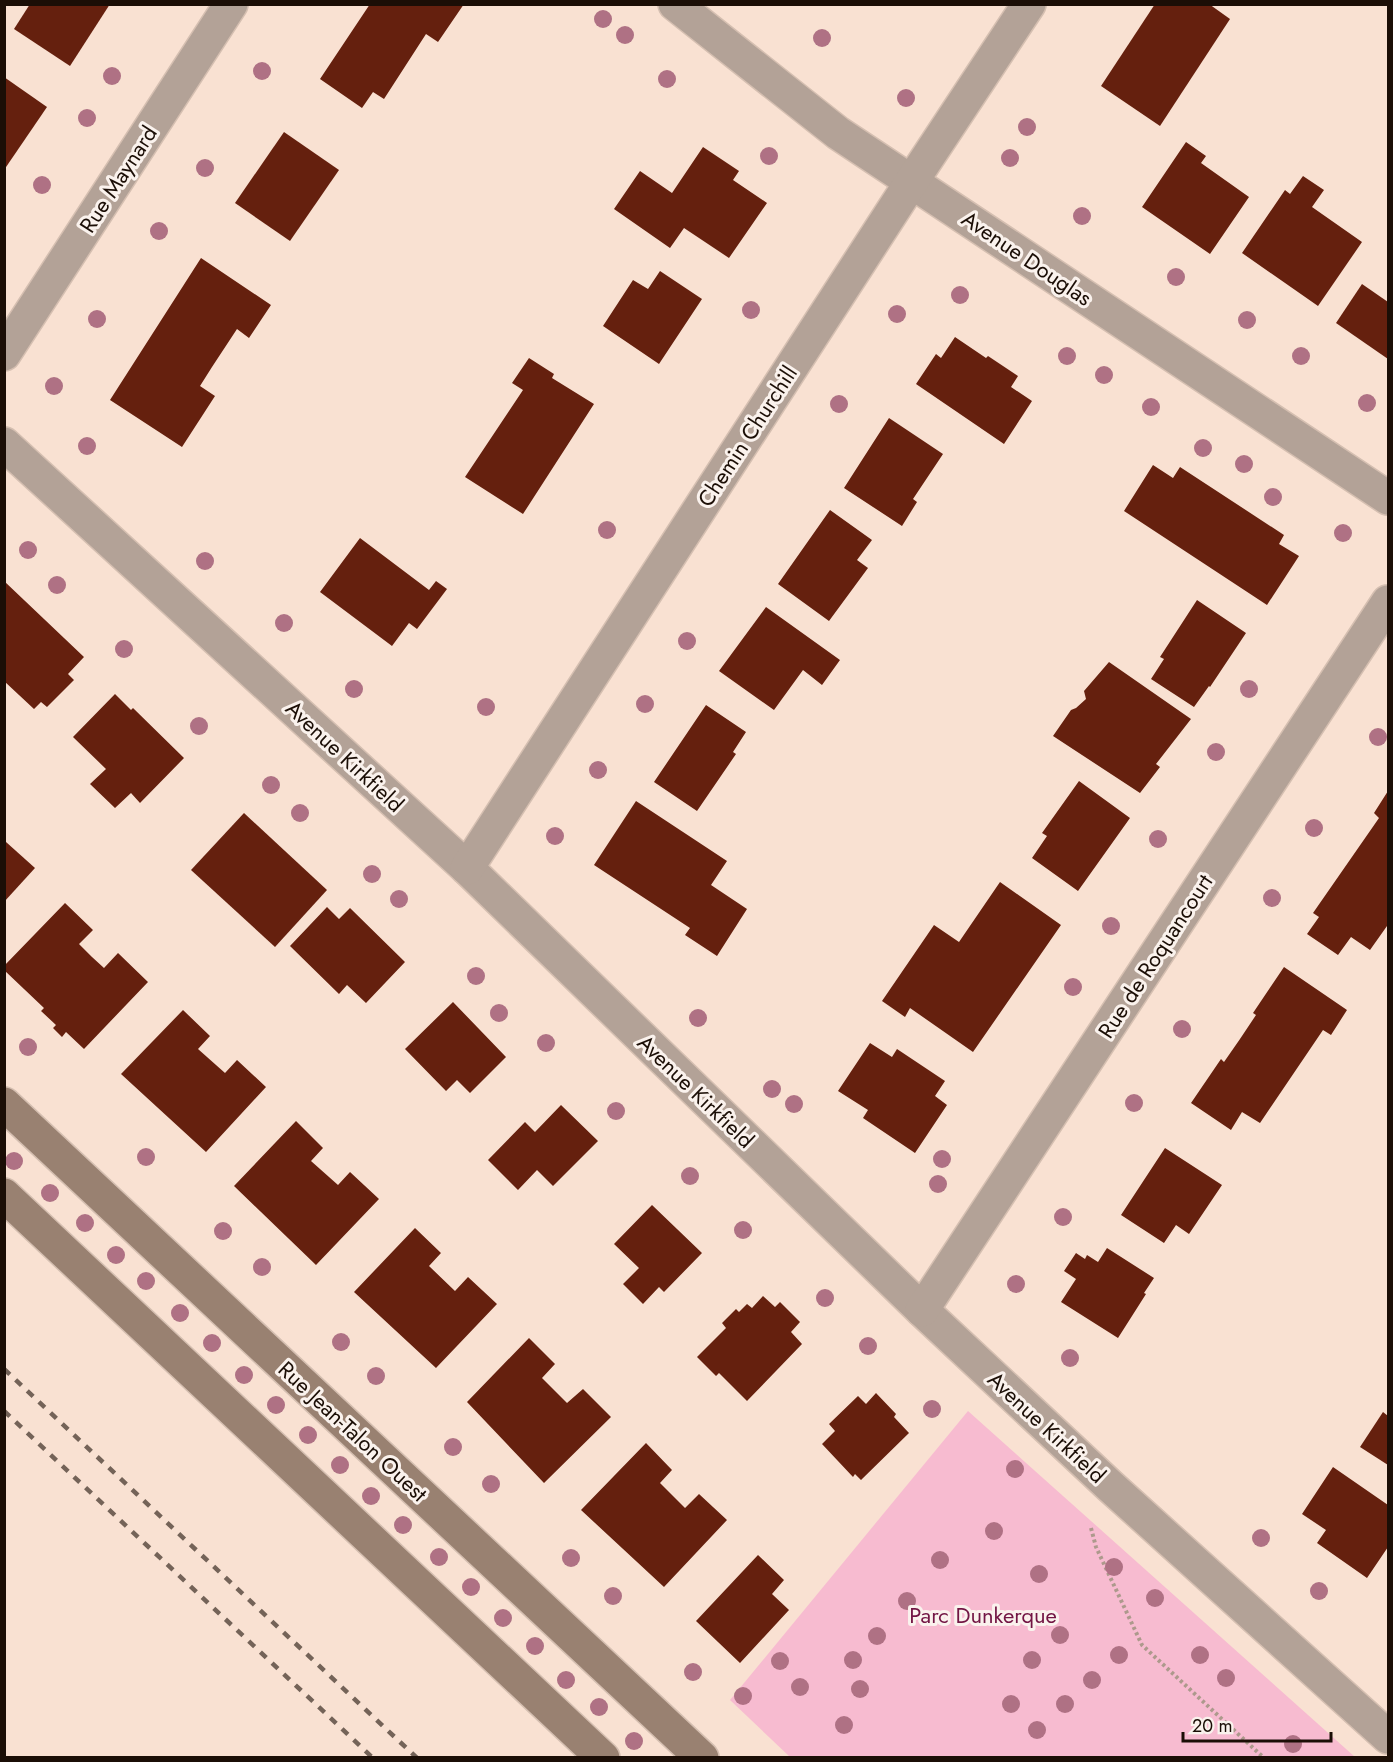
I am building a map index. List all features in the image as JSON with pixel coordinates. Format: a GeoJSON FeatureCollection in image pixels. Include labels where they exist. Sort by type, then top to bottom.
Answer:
{"type":"FeatureCollection","features":[{"type":"Feature","properties":{"kind":"main road","name":"Rue Jean-Talon Ouest"},"geometry":{"type":"LineString","coordinates":[[4,1104],[702,1758]]}},
{"type":"Feature","properties":{"kind":"main road"},"geometry":{"type":"LineString","coordinates":[[4,1195],[603,1758]]}},
{"type":"Feature","properties":{"kind":"street","name":"Rue Maynard"},"geometry":{"type":"LineString","coordinates":[[4,354],[231,4]]}},
{"type":"Feature","properties":{"kind":"street","name":"Avenue Douglas"},"geometry":{"type":"LineString","coordinates":[[675,4],[838,133],[1389,498]]}},
{"type":"Feature","properties":{"kind":"street","name":"Chemin Churchill"},"geometry":{"type":"LineString","coordinates":[[467,868],[1029,4]]}},
{"type":"Feature","properties":{"kind":"street","name":"Avenue Kirkfield"},"geometry":{"type":"LineString","coordinates":[[4,444],[467,868],[922,1310],[1110,1486],[1388,1736]]}},
{"type":"Feature","properties":{"kind":"street","name":"Rue de Roquancourt"},"geometry":{"type":"LineString","coordinates":[[922,1310],[1389,602]]}},
{"type":"Feature","properties":{"kind":"path"},"geometry":{"type":"LineString","coordinates":[[1090,1524],[1096,1547],[1142,1645],[1264,1758]]}},
{"type":"Feature","properties":{"kind":"green space","name":"Parc Dunkerque"},"geometry":{"type":"Polygon","coordinates":[[[968,1411],[1355,1757],[790,1757],[730,1700],[968,1411]]]}},
{"type":"Feature","properties":{"kind":"building"},"geometry":{"type":"Polygon","coordinates":[[[30,4],[110,4],[70,66],[14,29],[30,4]]]}},
{"type":"Feature","properties":{"kind":"building"},"geometry":{"type":"Polygon","coordinates":[[[370,4],[464,4],[438,42],[426,34],[384,99],[373,92],[362,108],[320,79],[370,4]]]}},
{"type":"Feature","properties":{"kind":"building"},"geometry":{"type":"Polygon","coordinates":[[[1155,4],[1209,4],[1230,19],[1160,126],[1101,86],[1155,4]]]}},
{"type":"Feature","properties":{"kind":"building"},"geometry":{"type":"Polygon","coordinates":[[[4,77],[47,107],[4,170],[4,77]]]}},
{"type":"Feature","properties":{"kind":"building"},"geometry":{"type":"Polygon","coordinates":[[[284,132],[339,170],[290,241],[235,203],[284,132]]]}},
{"type":"Feature","properties":{"kind":"building"},"geometry":{"type":"Polygon","coordinates":[[[1186,142],[1206,156],[1201,163],[1249,197],[1210,254],[1142,207],[1186,142]]]}},
{"type":"Feature","properties":{"kind":"building"},"geometry":{"type":"Polygon","coordinates":[[[703,147],[739,171],[733,180],[767,203],[729,258],[684,228],[670,248],[614,209],[640,171],[672,193],[703,147]]]}},
{"type":"Feature","properties":{"kind":"building"},"geometry":{"type":"Polygon","coordinates":[[[1303,176],[1324,190],[1312,207],[1362,242],[1318,306],[1242,253],[1285,190],[1290,194],[1303,176]]]}},
{"type":"Feature","properties":{"kind":"building"},"geometry":{"type":"Polygon","coordinates":[[[201,258],[271,305],[249,338],[237,329],[200,386],[215,396],[182,447],[110,400],[201,258]]]}},
{"type":"Feature","properties":{"kind":"building"},"geometry":{"type":"Polygon","coordinates":[[[660,271],[702,299],[659,364],[603,326],[633,280],[648,289],[660,271]]]}},
{"type":"Feature","properties":{"kind":"building"},"geometry":{"type":"Polygon","coordinates":[[[1362,284],[1388,302],[1388,359],[1336,323],[1362,284]]]}},
{"type":"Feature","properties":{"kind":"building"},"geometry":{"type":"Polygon","coordinates":[[[955,337],[1018,376],[1011,387],[1032,401],[1004,444],[916,384],[936,354],[941,358],[955,337]]]}},
{"type":"Feature","properties":{"kind":"building"},"geometry":{"type":"Polygon","coordinates":[[[529,358],[554,374],[552,378],[594,404],[523,514],[465,477],[523,390],[512,383],[529,358]]]}},
{"type":"Feature","properties":{"kind":"building"},"geometry":{"type":"Polygon","coordinates":[[[889,418],[943,454],[913,499],[917,502],[902,526],[844,488],[889,418]]]}},
{"type":"Feature","properties":{"kind":"building"},"geometry":{"type":"Polygon","coordinates":[[[1153,465],[1173,478],[1180,467],[1284,535],[1279,544],[1299,556],[1267,605],[1124,511],[1153,465]]]}},
{"type":"Feature","properties":{"kind":"building"},"geometry":{"type":"Polygon","coordinates":[[[830,510],[872,540],[857,560],[868,568],[829,621],[778,584],[830,510]]]}},
{"type":"Feature","properties":{"kind":"building"},"geometry":{"type":"Polygon","coordinates":[[[360,538],[429,590],[436,581],[447,589],[417,629],[409,623],[392,646],[320,592],[360,538]]]}},
{"type":"Feature","properties":{"kind":"building"},"geometry":{"type":"Polygon","coordinates":[[[4,581],[84,657],[68,674],[74,680],[47,707],[41,702],[34,709],[4,681],[4,581]]]}},
{"type":"Feature","properties":{"kind":"building"},"geometry":{"type":"Polygon","coordinates":[[[1197,600],[1246,633],[1194,707],[1151,679],[1164,659],[1160,657],[1197,600]]]}},
{"type":"Feature","properties":{"kind":"building"},"geometry":{"type":"Polygon","coordinates":[[[766,607],[840,660],[822,685],[803,670],[774,710],[719,671],[766,607]]]}},
{"type":"Feature","properties":{"kind":"building"},"geometry":{"type":"Polygon","coordinates":[[[1109,662],[1191,719],[1156,764],[1160,767],[1140,793],[1053,736],[1071,710],[1086,699],[1084,691],[1109,662]]]}},
{"type":"Feature","properties":{"kind":"building"},"geometry":{"type":"Polygon","coordinates":[[[115,694],[131,710],[133,708],[184,758],[140,803],[131,793],[115,808],[90,784],[106,769],[73,737],[115,694]]]}},
{"type":"Feature","properties":{"kind":"building"},"geometry":{"type":"Polygon","coordinates":[[[706,705],[746,732],[733,752],[736,754],[697,811],[654,782],[706,705]]]}},
{"type":"Feature","properties":{"kind":"building"},"geometry":{"type":"Polygon","coordinates":[[[1079,781],[1130,818],[1078,891],[1032,858],[1047,836],[1042,833],[1079,781]]]}},
{"type":"Feature","properties":{"kind":"building"},"geometry":{"type":"Polygon","coordinates":[[[1388,791],[1388,927],[1370,950],[1351,937],[1338,955],[1307,934],[1319,917],[1313,913],[1379,818],[1374,813],[1388,791]]]}},
{"type":"Feature","properties":{"kind":"building"},"geometry":{"type":"Polygon","coordinates":[[[636,801],[727,861],[711,885],[747,909],[717,956],[685,935],[690,928],[594,865],[636,801]]]}},
{"type":"Feature","properties":{"kind":"building"},"geometry":{"type":"Polygon","coordinates":[[[244,813],[327,890],[275,947],[191,870],[244,813]]]}},
{"type":"Feature","properties":{"kind":"building"},"geometry":{"type":"Polygon","coordinates":[[[6,842],[35,868],[4,902],[4,844],[6,842]]]}},
{"type":"Feature","properties":{"kind":"building"},"geometry":{"type":"Polygon","coordinates":[[[1000,882],[1061,925],[973,1052],[910,1008],[905,1017],[882,1001],[934,925],[959,942],[1000,882]]]}},
{"type":"Feature","properties":{"kind":"building"},"geometry":{"type":"Polygon","coordinates":[[[65,903],[93,930],[79,944],[92,957],[104,968],[118,953],[148,982],[84,1049],[66,1032],[62,1037],[53,1028],[56,1025],[41,1011],[44,1008],[4,970],[4,966],[65,903]]]}},
{"type":"Feature","properties":{"kind":"building"},"geometry":{"type":"Polygon","coordinates":[[[327,907],[339,919],[350,908],[405,962],[366,1003],[347,985],[339,994],[290,946],[327,907]]]}},
{"type":"Feature","properties":{"kind":"building"},"geometry":{"type":"Polygon","coordinates":[[[1284,967],[1347,1010],[1331,1035],[1323,1030],[1260,1123],[1242,1112],[1231,1130],[1191,1103],[1221,1059],[1224,1062],[1240,1039],[1256,1015],[1253,1013],[1284,967]]]}},
{"type":"Feature","properties":{"kind":"building"},"geometry":{"type":"Polygon","coordinates":[[[453,1002],[506,1057],[470,1093],[457,1080],[446,1091],[405,1049],[453,1002]]]}},
{"type":"Feature","properties":{"kind":"building"},"geometry":{"type":"Polygon","coordinates":[[[183,1010],[210,1036],[198,1049],[225,1073],[237,1060],[266,1087],[206,1152],[121,1074],[183,1010]]]}},
{"type":"Feature","properties":{"kind":"building"},"geometry":{"type":"Polygon","coordinates":[[[870,1043],[892,1057],[897,1049],[945,1081],[935,1096],[947,1105],[915,1153],[863,1118],[868,1110],[838,1091],[870,1043]]]}},
{"type":"Feature","properties":{"kind":"building"},"geometry":{"type":"Polygon","coordinates":[[[561,1105],[598,1141],[553,1186],[537,1170],[518,1190],[488,1160],[525,1122],[535,1132],[561,1105]]]}},
{"type":"Feature","properties":{"kind":"building"},"geometry":{"type":"Polygon","coordinates":[[[296,1121],[323,1148],[311,1161],[338,1185],[350,1172],[379,1199],[316,1265],[234,1186],[296,1121]]]}},
{"type":"Feature","properties":{"kind":"building"},"geometry":{"type":"Polygon","coordinates":[[[1165,1148],[1222,1185],[1189,1234],[1176,1225],[1164,1243],[1121,1215],[1165,1148]]]}},
{"type":"Feature","properties":{"kind":"building"},"geometry":{"type":"Polygon","coordinates":[[[652,1205],[702,1253],[664,1292],[659,1287],[643,1304],[623,1284],[639,1268],[614,1244],[652,1205]]]}},
{"type":"Feature","properties":{"kind":"building"},"geometry":{"type":"Polygon","coordinates":[[[415,1228],[441,1253],[429,1266],[455,1291],[468,1277],[497,1304],[436,1368],[354,1292],[415,1228]]]}},
{"type":"Feature","properties":{"kind":"building"},"geometry":{"type":"Polygon","coordinates":[[[1107,1248],[1154,1278],[1118,1338],[1061,1302],[1076,1279],[1064,1271],[1076,1253],[1085,1259],[1087,1255],[1098,1262],[1107,1248]]]}},
{"type":"Feature","properties":{"kind":"building"},"geometry":{"type":"Polygon","coordinates":[[[763,1296],[775,1307],[780,1302],[800,1322],[791,1332],[802,1344],[747,1401],[719,1373],[716,1376],[697,1357],[726,1328],[722,1323],[736,1309],[739,1312],[747,1304],[752,1308],[763,1296]]]}},
{"type":"Feature","properties":{"kind":"building"},"geometry":{"type":"Polygon","coordinates":[[[529,1338],[555,1364],[542,1378],[567,1403],[583,1389],[611,1417],[544,1483],[467,1402],[529,1338]]]}},
{"type":"Feature","properties":{"kind":"building"},"geometry":{"type":"Polygon","coordinates":[[[876,1393],[896,1414],[894,1417],[909,1433],[861,1480],[855,1474],[853,1477],[822,1444],[835,1431],[829,1424],[858,1396],[866,1404],[876,1393]]]}},
{"type":"Feature","properties":{"kind":"building"},"geometry":{"type":"Polygon","coordinates":[[[1383,1412],[1388,1416],[1388,1465],[1360,1447],[1383,1412]]]}},
{"type":"Feature","properties":{"kind":"building"},"geometry":{"type":"Polygon","coordinates":[[[646,1443],[672,1470],[660,1483],[685,1508],[699,1494],[727,1520],[664,1587],[581,1510],[646,1443]]]}},
{"type":"Feature","properties":{"kind":"building"},"geometry":{"type":"Polygon","coordinates":[[[1333,1467],[1388,1505],[1388,1547],[1367,1578],[1317,1543],[1326,1530],[1302,1514],[1333,1467]]]}},
{"type":"Feature","properties":{"kind":"building"},"geometry":{"type":"Polygon","coordinates":[[[758,1555],[784,1580],[772,1594],[789,1610],[740,1663],[696,1621],[758,1555]]]}},
{"type":"Feature","properties":{"kind":"railway"},"geometry":{"type":"LineString","coordinates":[[4,1369],[417,1758]]}},
{"type":"Feature","properties":{"kind":"railway"},"geometry":{"type":"LineString","coordinates":[[4,1411],[373,1758]]}}]}
